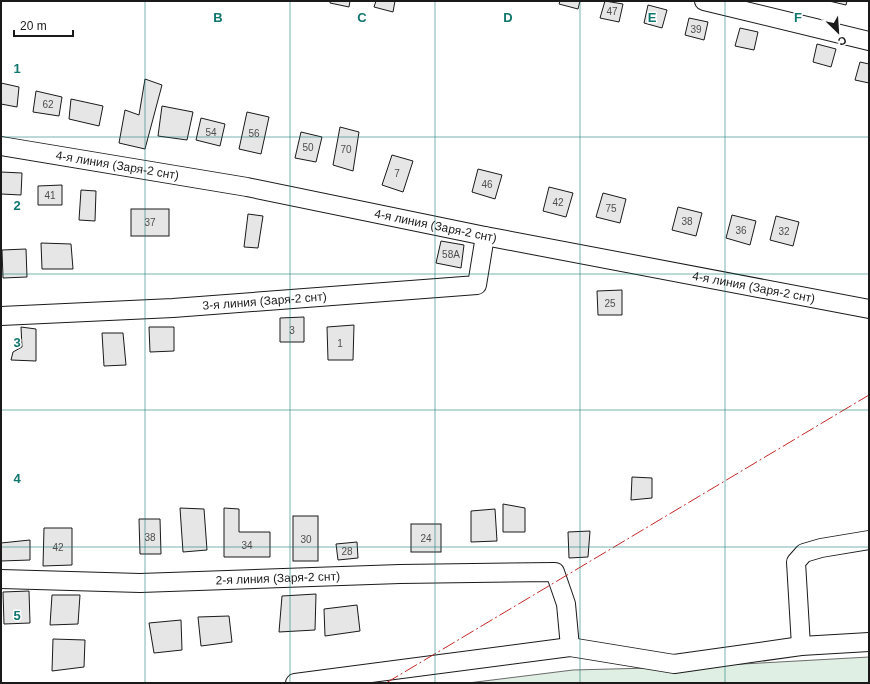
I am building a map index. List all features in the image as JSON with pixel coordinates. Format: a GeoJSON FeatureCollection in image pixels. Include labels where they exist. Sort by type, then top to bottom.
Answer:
{"type":"FeatureCollection","features":[{"type":"Feature","properties":{"kind":"street"},"geometry":{"type":"LineString","coordinates":[[704,1],[869,41]]}},
{"type":"Feature","properties":{"kind":"street","name":"4-я линия (Заря-2 снт)"},"geometry":{"type":"LineString","coordinates":[[1,146],[247,187],[485,236],[869,309]]}},
{"type":"Feature","properties":{"kind":"street","name":"3-я линия (Заря-2 снт)"},"geometry":{"type":"LineString","coordinates":[[1,316],[173,308],[477,285],[485,236]]}},
{"type":"Feature","properties":{"kind":"street"},"geometry":{"type":"LineString","coordinates":[[801,646],[796,562],[804,553],[821,548],[869,540]]}},
{"type":"Feature","properties":{"kind":"street","name":"2-я линия (Заря-2 снт)"},"geometry":{"type":"LineString","coordinates":[[1,579],[140,583],[400,574],[554,572],[566,604],[570,647]]}},
{"type":"Feature","properties":{"kind":"street"},"geometry":{"type":"LineString","coordinates":[[295,683],[570,647],[674,664],[801,646],[869,642]]}},
{"type":"Feature","properties":{"kind":"green space"},"geometry":{"type":"Polygon","coordinates":[[[869,657],[869,683],[468,683],[573,670],[689,667],[869,657]]]}},
{"type":"Feature","properties":{"kind":"building"},"geometry":{"type":"Polygon","coordinates":[[[330,1],[350,1],[349,7],[330,3],[330,1]]]}},
{"type":"Feature","properties":{"kind":"building"},"geometry":{"type":"Polygon","coordinates":[[[376,1],[395,1],[393,12],[374,7],[376,1]]]}},
{"type":"Feature","properties":{"kind":"building"},"geometry":{"type":"Polygon","coordinates":[[[560,1],[580,1],[578,9],[559,4],[560,1]]]}},
{"type":"Feature","properties":{"kind":"building"},"geometry":{"type":"Polygon","coordinates":[[[605,1],[623,4],[619,22],[600,18],[605,1]]]}},
{"type":"Feature","properties":{"kind":"building"},"geometry":{"type":"Polygon","coordinates":[[[829,1],[847,1],[846,5],[829,1]]]}},
{"type":"Feature","properties":{"kind":"building"},"geometry":{"type":"Polygon","coordinates":[[[648,5],[667,10],[662,28],[644,23],[648,5]]]}},
{"type":"Feature","properties":{"kind":"building"},"geometry":{"type":"Polygon","coordinates":[[[689,18],[708,22],[704,40],[685,35],[689,18]]]}},
{"type":"Feature","properties":{"kind":"building"},"geometry":{"type":"Polygon","coordinates":[[[740,28],[758,32],[754,50],[735,46],[740,28]]]}},
{"type":"Feature","properties":{"kind":"building"},"geometry":{"type":"Polygon","coordinates":[[[817,44],[836,49],[831,67],[813,62],[817,44]]]}},
{"type":"Feature","properties":{"kind":"building"},"geometry":{"type":"Polygon","coordinates":[[[860,62],[869,64],[869,83],[855,80],[860,62]]]}},
{"type":"Feature","properties":{"kind":"building"},"geometry":{"type":"Polygon","coordinates":[[[145,79],[162,85],[145,149],[119,143],[125,110],[139,115],[145,79]]]}},
{"type":"Feature","properties":{"kind":"building"},"geometry":{"type":"Polygon","coordinates":[[[1,83],[19,87],[17,107],[1,104],[1,83]]]}},
{"type":"Feature","properties":{"kind":"building"},"geometry":{"type":"Polygon","coordinates":[[[36,91],[62,97],[59,116],[33,112],[36,91]]]}},
{"type":"Feature","properties":{"kind":"building"},"geometry":{"type":"Polygon","coordinates":[[[71,99],[103,106],[99,126],[69,119],[71,99]]]}},
{"type":"Feature","properties":{"kind":"building"},"geometry":{"type":"Polygon","coordinates":[[[162,106],[193,112],[187,140],[158,136],[162,106]]]}},
{"type":"Feature","properties":{"kind":"building"},"geometry":{"type":"Polygon","coordinates":[[[247,112],[269,117],[261,154],[239,149],[247,112]]]}},
{"type":"Feature","properties":{"kind":"building"},"geometry":{"type":"Polygon","coordinates":[[[201,118],[225,124],[220,146],[196,140],[201,118]]]}},
{"type":"Feature","properties":{"kind":"building"},"geometry":{"type":"Polygon","coordinates":[[[340,127],[359,132],[353,171],[333,165],[340,127]]]}},
{"type":"Feature","properties":{"kind":"building"},"geometry":{"type":"Polygon","coordinates":[[[301,132],[322,137],[316,162],[295,158],[301,132]]]}},
{"type":"Feature","properties":{"kind":"building"},"geometry":{"type":"Polygon","coordinates":[[[392,155],[413,161],[403,192],[382,185],[392,155]]]}},
{"type":"Feature","properties":{"kind":"building"},"geometry":{"type":"Polygon","coordinates":[[[478,169],[502,175],[495,199],[472,192],[478,169]]]}},
{"type":"Feature","properties":{"kind":"building"},"geometry":{"type":"Polygon","coordinates":[[[1,172],[22,173],[21,195],[1,194],[1,172]]]}},
{"type":"Feature","properties":{"kind":"building"},"geometry":{"type":"Polygon","coordinates":[[[62,185],[62,205],[38,205],[38,186],[62,185]]]}},
{"type":"Feature","properties":{"kind":"building"},"geometry":{"type":"Polygon","coordinates":[[[549,187],[573,193],[566,217],[543,211],[549,187]]]}},
{"type":"Feature","properties":{"kind":"building"},"geometry":{"type":"Polygon","coordinates":[[[81,190],[96,191],[95,221],[79,220],[81,190]]]}},
{"type":"Feature","properties":{"kind":"building"},"geometry":{"type":"Polygon","coordinates":[[[603,193],[626,199],[620,223],[596,217],[603,193]]]}},
{"type":"Feature","properties":{"kind":"building"},"geometry":{"type":"Polygon","coordinates":[[[678,207],[702,213],[696,236],[672,230],[678,207]]]}},
{"type":"Feature","properties":{"kind":"building"},"geometry":{"type":"Polygon","coordinates":[[[131,209],[169,209],[169,236],[131,236],[131,209]]]}},
{"type":"Feature","properties":{"kind":"building"},"geometry":{"type":"Polygon","coordinates":[[[248,214],[263,216],[258,248],[244,247],[248,214]]]}},
{"type":"Feature","properties":{"kind":"building"},"geometry":{"type":"Polygon","coordinates":[[[732,215],[756,221],[750,245],[726,238],[732,215]]]}},
{"type":"Feature","properties":{"kind":"building"},"geometry":{"type":"Polygon","coordinates":[[[776,216],[799,222],[793,246],[770,240],[776,216]]]}},
{"type":"Feature","properties":{"kind":"building"},"geometry":{"type":"Polygon","coordinates":[[[441,241],[464,245],[461,268],[436,263],[441,241]]]}},
{"type":"Feature","properties":{"kind":"building"},"geometry":{"type":"Polygon","coordinates":[[[41,243],[71,244],[73,269],[42,269],[41,243]]]}},
{"type":"Feature","properties":{"kind":"building"},"geometry":{"type":"Polygon","coordinates":[[[26,249],[27,277],[3,278],[2,250],[26,249]]]}},
{"type":"Feature","properties":{"kind":"building"},"geometry":{"type":"Polygon","coordinates":[[[622,290],[622,315],[598,315],[597,291],[622,290]]]}},
{"type":"Feature","properties":{"kind":"building"},"geometry":{"type":"Polygon","coordinates":[[[304,317],[304,342],[280,342],[280,318],[304,317]]]}},
{"type":"Feature","properties":{"kind":"building"},"geometry":{"type":"Polygon","coordinates":[[[354,325],[353,360],[328,360],[327,327],[354,325]]]}},
{"type":"Feature","properties":{"kind":"building"},"geometry":{"type":"Polygon","coordinates":[[[21,327],[36,329],[36,361],[11,360],[13,352],[22,347],[21,327]]]}},
{"type":"Feature","properties":{"kind":"building"},"geometry":{"type":"Polygon","coordinates":[[[149,327],[174,327],[174,351],[150,352],[149,327]]]}},
{"type":"Feature","properties":{"kind":"building"},"geometry":{"type":"Polygon","coordinates":[[[102,333],[123,333],[126,365],[104,366],[102,333]]]}},
{"type":"Feature","properties":{"kind":"building"},"geometry":{"type":"Polygon","coordinates":[[[632,477],[652,478],[652,498],[631,500],[632,477]]]}},
{"type":"Feature","properties":{"kind":"building"},"geometry":{"type":"Polygon","coordinates":[[[503,504],[525,508],[525,532],[503,532],[503,504]]]}},
{"type":"Feature","properties":{"kind":"building"},"geometry":{"type":"Polygon","coordinates":[[[180,508],[204,509],[207,550],[183,552],[180,508]]]}},
{"type":"Feature","properties":{"kind":"building"},"geometry":{"type":"Polygon","coordinates":[[[224,508],[239,509],[239,532],[270,532],[270,557],[224,557],[224,508]]]}},
{"type":"Feature","properties":{"kind":"building"},"geometry":{"type":"Polygon","coordinates":[[[495,509],[497,541],[471,542],[471,511],[495,509]]]}},
{"type":"Feature","properties":{"kind":"building"},"geometry":{"type":"Polygon","coordinates":[[[293,516],[318,516],[318,561],[293,561],[293,516]]]}},
{"type":"Feature","properties":{"kind":"building"},"geometry":{"type":"Polygon","coordinates":[[[139,519],[160,519],[161,554],[140,554],[139,519]]]}},
{"type":"Feature","properties":{"kind":"building"},"geometry":{"type":"Polygon","coordinates":[[[411,524],[441,524],[441,552],[411,552],[411,524]]]}},
{"type":"Feature","properties":{"kind":"building"},"geometry":{"type":"Polygon","coordinates":[[[44,528],[72,528],[72,565],[43,566],[44,528]]]}},
{"type":"Feature","properties":{"kind":"building"},"geometry":{"type":"Polygon","coordinates":[[[590,531],[588,557],[569,558],[568,532],[590,531]]]}},
{"type":"Feature","properties":{"kind":"building"},"geometry":{"type":"Polygon","coordinates":[[[30,540],[30,560],[1,561],[1,543],[30,540]]]}},
{"type":"Feature","properties":{"kind":"building"},"geometry":{"type":"Polygon","coordinates":[[[357,542],[358,558],[338,560],[336,544],[357,542]]]}},
{"type":"Feature","properties":{"kind":"building"},"geometry":{"type":"Polygon","coordinates":[[[29,591],[30,623],[4,624],[3,592],[29,591]]]}},
{"type":"Feature","properties":{"kind":"building"},"geometry":{"type":"Polygon","coordinates":[[[316,594],[315,630],[279,632],[282,596],[316,594]]]}},
{"type":"Feature","properties":{"kind":"building"},"geometry":{"type":"Polygon","coordinates":[[[52,595],[80,595],[78,624],[50,625],[52,595]]]}},
{"type":"Feature","properties":{"kind":"building"},"geometry":{"type":"Polygon","coordinates":[[[357,605],[360,631],[325,636],[324,609],[357,605]]]}},
{"type":"Feature","properties":{"kind":"building"},"geometry":{"type":"Polygon","coordinates":[[[229,616],[232,642],[201,646],[198,617],[229,616]]]}},
{"type":"Feature","properties":{"kind":"building"},"geometry":{"type":"Polygon","coordinates":[[[181,620],[182,650],[154,653],[149,623],[181,620]]]}},
{"type":"Feature","properties":{"kind":"building"},"geometry":{"type":"Polygon","coordinates":[[[53,639],[85,640],[84,667],[52,671],[53,639]]]}},
{"type":"Feature","properties":{"kind":"power"},"geometry":{"type":"LineString","coordinates":[[386,683],[869,395]]}}]}
